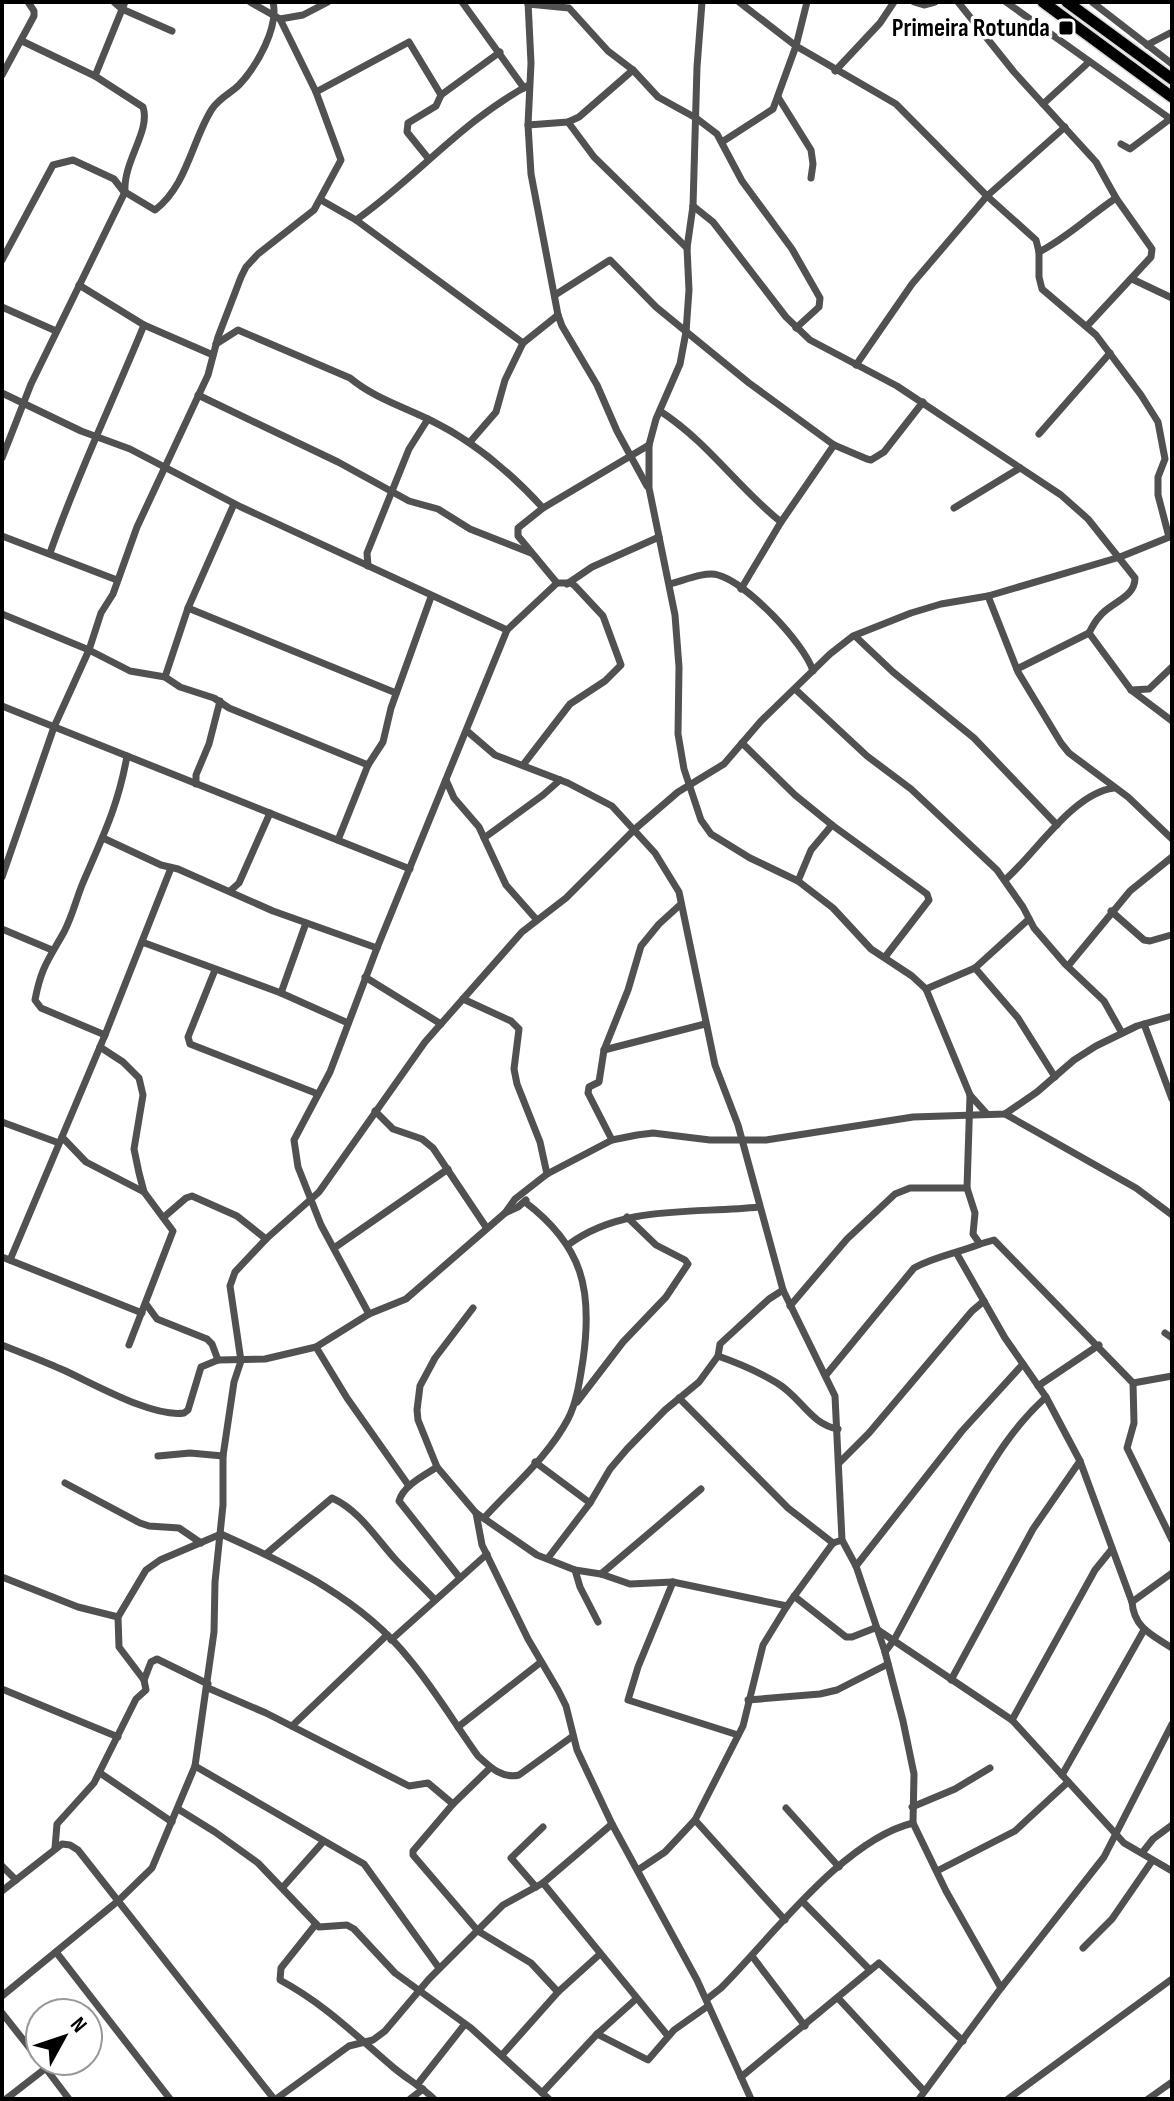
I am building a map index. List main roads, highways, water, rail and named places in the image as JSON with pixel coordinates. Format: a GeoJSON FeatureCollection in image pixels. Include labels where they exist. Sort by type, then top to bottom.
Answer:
{"type":"FeatureCollection","features":[{"type":"Feature","properties":{"kind":"main road"},"geometry":{"type":"LineString","coordinates":[[1043,2],[1172,97]]}},
{"type":"Feature","properties":{"kind":"main road"},"geometry":{"type":"LineString","coordinates":[[1067,2],[1172,79]]}},
{"type":"Feature","properties":{"kind":"place","name":"Primeira Rotunda"},"geometry":{"type":"Point","coordinates":[1066,28]}}]}
